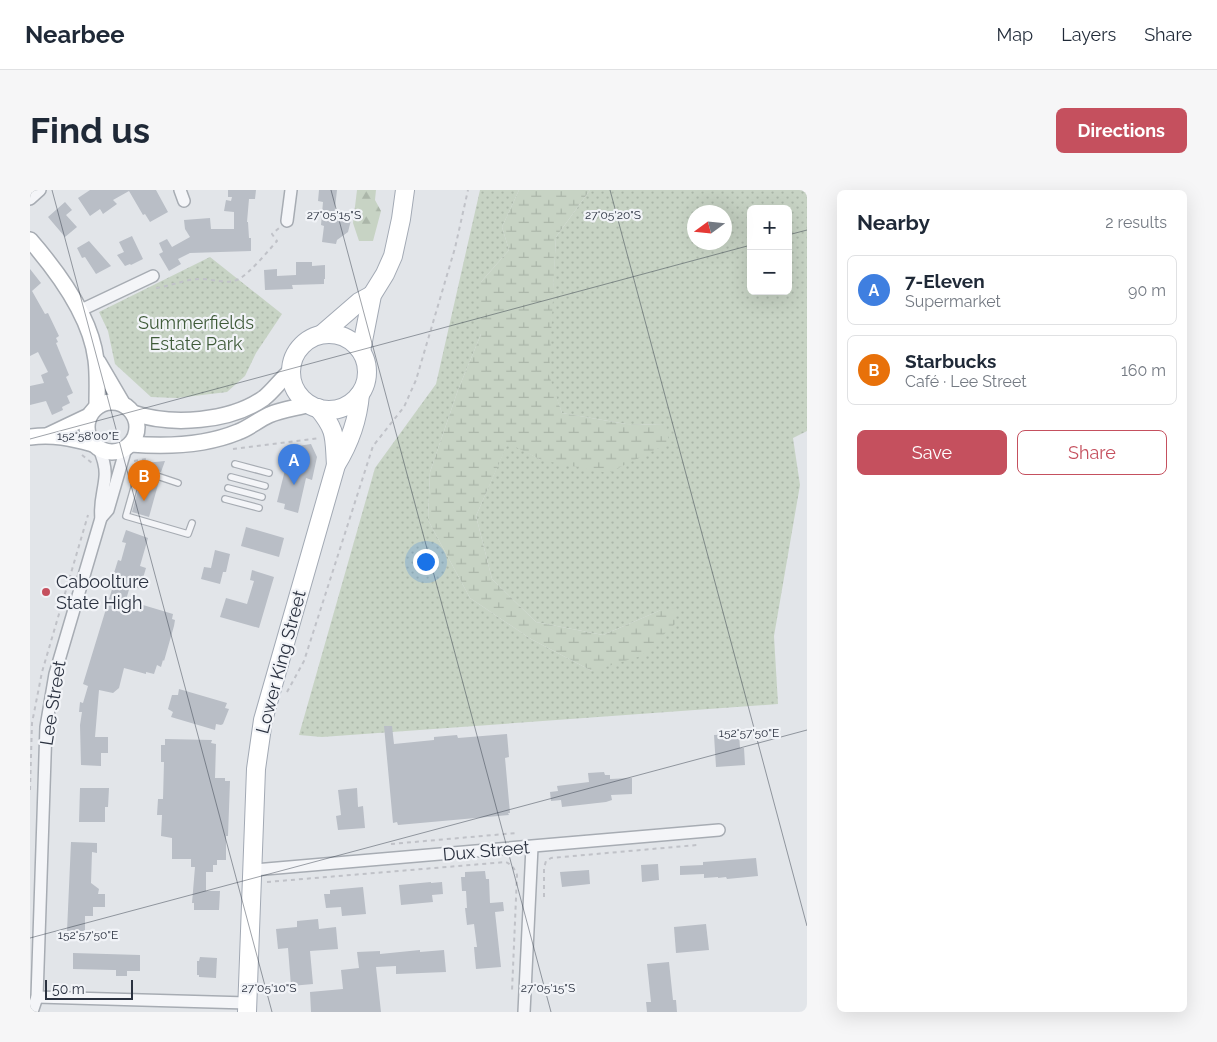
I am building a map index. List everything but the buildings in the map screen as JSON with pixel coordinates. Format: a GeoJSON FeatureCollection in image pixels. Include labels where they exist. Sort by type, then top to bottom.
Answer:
{"type":"FeatureCollection","features":[{"type":"Feature","properties":{"kind":"main road"},"geometry":{"type":"LineString","coordinates":[[361,352],[372,295],[393,256],[405,190]]}},
{"type":"Feature","properties":{"kind":"main road"},"geometry":{"type":"LineString","coordinates":[[30,240],[61,279],[79,311],[96,358],[138,425],[135,438],[128,446]]}},
{"type":"Feature","properties":{"kind":"main road"},"geometry":{"type":"LineString","coordinates":[[322,334],[359,302],[372,295]]}},
{"type":"Feature","properties":{"kind":"main road"},"geometry":{"type":"LineString","coordinates":[[30,437],[49,435],[68,438],[112,452],[128,446],[176,446],[206,442],[240,432],[280,411],[314,406],[337,409],[353,401],[360,394],[365,384],[367,373],[366,362],[354,343],[344,337],[333,334],[322,334],[312,337],[304,343],[297,351],[291,371],[296,390],[302,398],[314,406],[326,418],[334,433],[336,465]]}},
{"type":"Feature","properties":{"kind":"main road"},"geometry":{"type":"LineString","coordinates":[[96,358],[93,411],[87,428],[88,434],[96,446]]}},
{"type":"Feature","properties":{"kind":"main road"},"geometry":{"type":"LineString","coordinates":[[49,435],[109,401],[160,420],[177,421],[240,411],[265,397],[291,371]]}},
{"type":"Feature","properties":{"kind":"main road"},"geometry":{"type":"LineString","coordinates":[[336,465],[346,450],[360,394]]}},
{"type":"Feature","properties":{"kind":"main road","name":"Lower King Street"},"geometry":{"type":"LineString","coordinates":[[247,1008],[259,876],[256,769],[262,720],[336,465]]}},
{"type":"Feature","properties":{"kind":"street"},"geometry":{"type":"LineString","coordinates":[[30,199],[40,190]]}},
{"type":"Feature","properties":{"kind":"street"},"geometry":{"type":"LineString","coordinates":[[180,190],[184,201]]}},
{"type":"Feature","properties":{"kind":"street"},"geometry":{"type":"LineString","coordinates":[[287,221],[291,190]]}},
{"type":"Feature","properties":{"kind":"street"},"geometry":{"type":"LineString","coordinates":[[79,311],[153,276]]}},
{"type":"Feature","properties":{"kind":"street","name":"Lee Street"},"geometry":{"type":"LineString","coordinates":[[32,1012],[36,998],[46,727],[55,674],[101,518],[100,507],[106,476],[105,464],[96,446]]}},
{"type":"Feature","properties":{"kind":"street","name":"Lee Street"},"geometry":{"type":"LineString","coordinates":[[101,518],[108,510],[128,446]]}},
{"type":"Feature","properties":{"kind":"street","name":"Dux Street"},"geometry":{"type":"LineString","coordinates":[[259,876],[532,847],[719,830]]}},
{"type":"Feature","properties":{"kind":"street"},"geometry":{"type":"LineString","coordinates":[[524,1012],[532,847]]}},
{"type":"Feature","properties":{"kind":"street"},"geometry":{"type":"LineString","coordinates":[[36,998],[247,1008]]}},
{"type":"Feature","properties":{"kind":"lane"},"geometry":{"type":"LineString","coordinates":[[234,464],[269,473]]}},
{"type":"Feature","properties":{"kind":"lane"},"geometry":{"type":"LineString","coordinates":[[178,482],[139,470],[126,516],[188,534],[192,522]]}},
{"type":"Feature","properties":{"kind":"lane"},"geometry":{"type":"LineString","coordinates":[[231,477],[265,486]]}},
{"type":"Feature","properties":{"kind":"lane"},"geometry":{"type":"LineString","coordinates":[[228,488],[262,497]]}},
{"type":"Feature","properties":{"kind":"lane"},"geometry":{"type":"LineString","coordinates":[[224,499],[259,508]]}},
{"type":"Feature","properties":{"kind":"path"},"geometry":{"type":"LineString","coordinates":[[286,695],[304,661],[373,446],[404,407],[416,380],[455,248],[468,190]]}},
{"type":"Feature","properties":{"kind":"path"},"geometry":{"type":"LineString","coordinates":[[150,289],[176,285],[188,280],[202,279],[227,282],[242,278],[277,240],[272,234],[287,221]]}},
{"type":"Feature","properties":{"kind":"path"},"geometry":{"type":"LineString","coordinates":[[68,438],[70,446],[95,465]]}},
{"type":"Feature","properties":{"kind":"path"},"geometry":{"type":"LineString","coordinates":[[30,790],[32,723],[42,672],[88,515]]}},
{"type":"Feature","properties":{"kind":"path"},"geometry":{"type":"LineString","coordinates":[[390,844],[516,834]]}},
{"type":"Feature","properties":{"kind":"path"},"geometry":{"type":"LineString","coordinates":[[544,897],[544,868],[546,861],[551,858],[697,845]]}},
{"type":"Feature","properties":{"kind":"path"},"geometry":{"type":"LineString","coordinates":[[259,876],[506,862],[515,869],[517,875],[512,992]]}},
{"type":"Feature","properties":{"kind":"green space"},"geometry":{"type":"Polygon","coordinates":[[[357,190],[376,190],[375,200],[381,211],[373,241],[359,241],[353,223],[357,190]]]}},
{"type":"Feature","properties":{"kind":"green space"},"geometry":{"type":"Polygon","coordinates":[[[480,190],[519,190],[502,227],[509,250],[481,282],[481,334],[458,390],[430,472],[428,520],[470,598],[531,639],[592,671],[661,610],[603,635],[536,622],[492,579],[476,516],[508,442],[541,460],[666,425],[626,424],[562,413],[548,375],[556,237],[590,190],[807,190],[807,431],[793,438],[800,485],[774,636],[778,704],[322,737],[299,735],[375,468],[436,384],[480,190]]]}},
{"type":"Feature","properties":{"kind":"green space"},"geometry":{"type":"Polygon","coordinates":[[[519,190],[590,190],[556,237],[549,375],[562,413],[626,424],[666,425],[669,443],[608,473],[541,460],[508,443],[476,516],[492,579],[536,622],[603,635],[661,610],[677,608],[675,624],[641,656],[592,671],[531,639],[470,598],[428,520],[430,472],[458,390],[481,334],[481,282],[509,250],[502,227],[519,190]]]}},
{"type":"Feature","properties":{"kind":"green space","name":"Summerfields Estate Park"},"geometry":{"type":"Polygon","coordinates":[[[210,257],[282,314],[256,353],[245,376],[227,392],[177,398],[151,397],[115,364],[108,331],[99,312],[210,257]]]}},
{"type":"Feature","properties":{"kind":"place","name":"7-Eleven"},"geometry":{"type":"Point","coordinates":[294,485]}},
{"type":"Feature","properties":{"kind":"place","name":"Starbucks"},"geometry":{"type":"Point","coordinates":[144,501]}},
{"type":"Feature","properties":{"kind":"place","name":"Caboolture State High"},"geometry":{"type":"Point","coordinates":[46,592]}}]}
